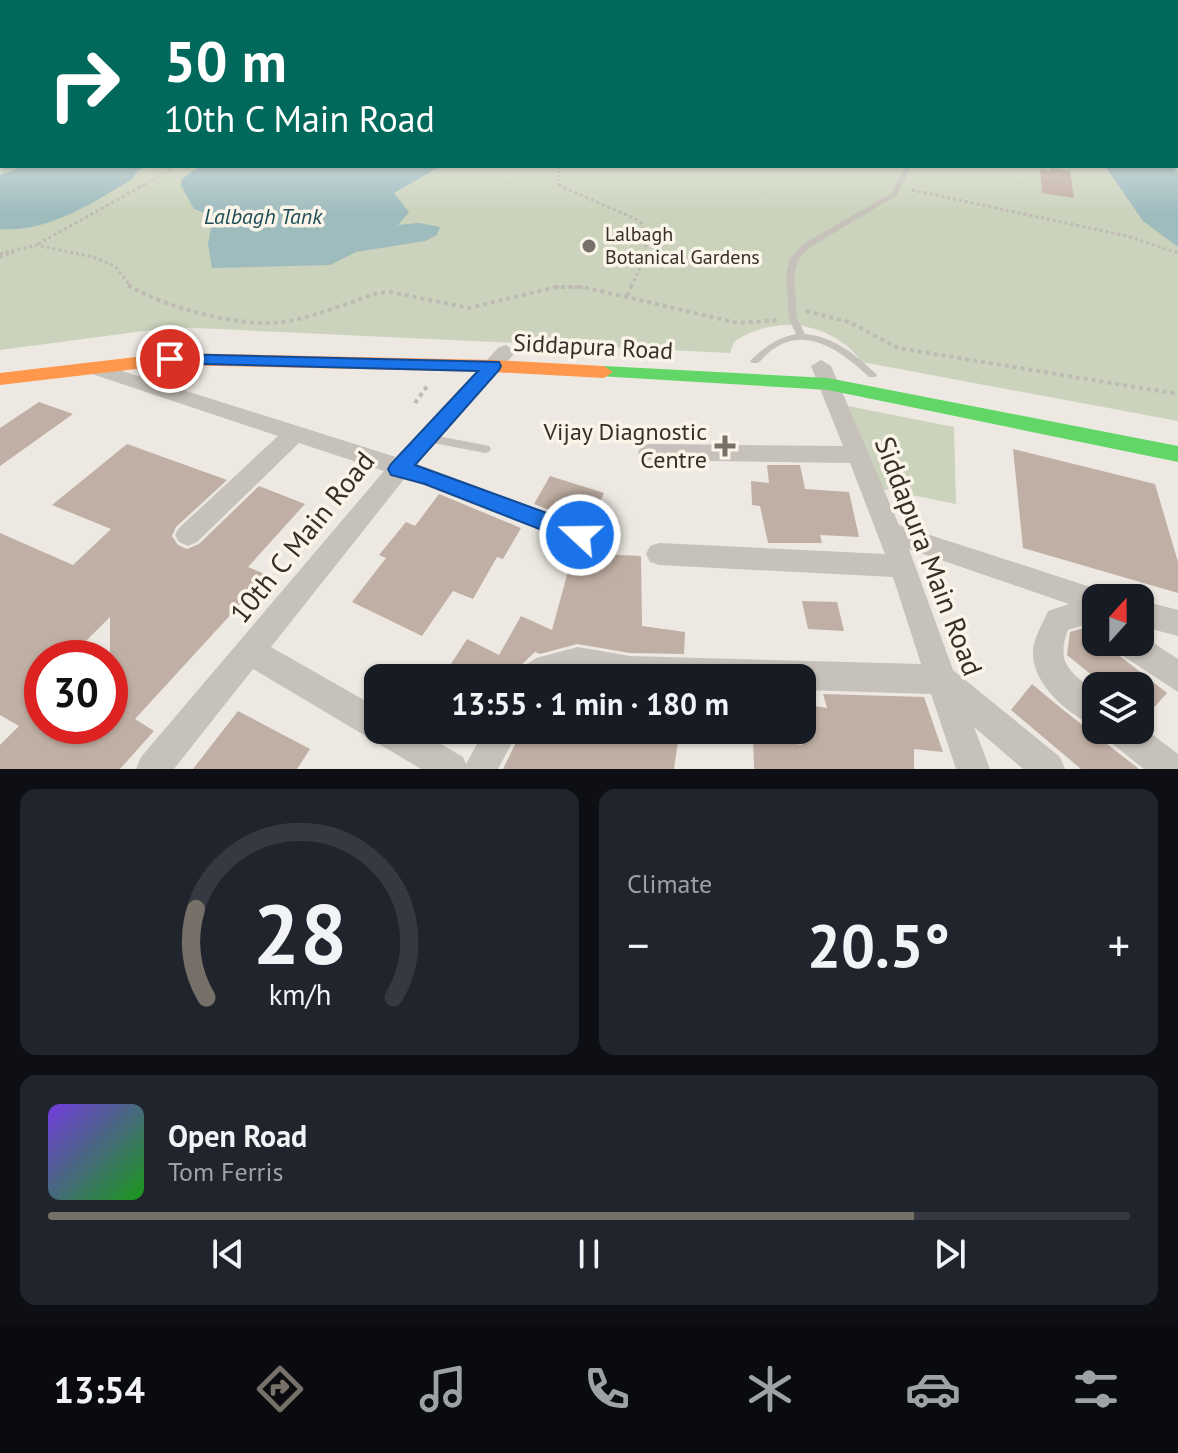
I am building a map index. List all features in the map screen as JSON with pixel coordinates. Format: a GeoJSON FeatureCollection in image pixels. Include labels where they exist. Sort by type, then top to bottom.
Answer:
{"type":"FeatureCollection","features":[{"type":"Feature","properties":{"kind":"main road","name":"Siddapura Road"},"geometry":{"type":"LineString","coordinates":[[0,362],[98,354],[180,342],[872,375],[1178,435]]}},
{"type":"Feature","properties":{"kind":"main road","name":"Siddapura Road"},"geometry":{"type":"LineString","coordinates":[[0,379],[98,354],[170,359],[649,355]]}},
{"type":"Feature","properties":{"kind":"main road","name":"Siddapura Road"},"geometry":{"type":"LineString","coordinates":[[747,361],[824,375],[1178,454]]}},
{"type":"Feature","properties":{"kind":"street"},"geometry":{"type":"LineString","coordinates":[[98,354],[294,434],[430,477],[580,535]]}},
{"type":"Feature","properties":{"kind":"street","name":"10th C Main Road"},"geometry":{"type":"LineString","coordinates":[[153,769],[399,469],[499,358]]}},
{"type":"Feature","properties":{"kind":"street","name":"Siddapura Main Road"},"geometry":{"type":"LineString","coordinates":[[824,375],[890,532],[973,769]]}},
{"type":"Feature","properties":{"kind":"street"},"geometry":{"type":"LineString","coordinates":[[188,535],[294,434]]}},
{"type":"Feature","properties":{"kind":"street"},"geometry":{"type":"LineString","coordinates":[[649,452],[858,455]]}},
{"type":"Feature","properties":{"kind":"street"},"geometry":{"type":"LineString","coordinates":[[890,532],[1082,605]]}},
{"type":"Feature","properties":{"kind":"street"},"geometry":{"type":"LineString","coordinates":[[659,554],[900,566]]}},
{"type":"Feature","properties":{"kind":"street"},"geometry":{"type":"LineString","coordinates":[[1082,609],[1058,620],[1047,649],[1048,664],[1082,700]]}},
{"type":"Feature","properties":{"kind":"street"},"geometry":{"type":"LineString","coordinates":[[1154,617],[1178,623]]}},
{"type":"Feature","properties":{"kind":"street"},"geometry":{"type":"LineString","coordinates":[[250,651],[364,717]]}},
{"type":"Feature","properties":{"kind":"street"},"geometry":{"type":"LineString","coordinates":[[1147,656],[1178,677]]}},
{"type":"Feature","properties":{"kind":"street"},"geometry":{"type":"LineString","coordinates":[[564,664],[578,661],[594,664]]}},
{"type":"Feature","properties":{"kind":"street"},"geometry":{"type":"LineString","coordinates":[[816,676],[941,679],[1048,769]]}},
{"type":"Feature","properties":{"kind":"street"},"geometry":{"type":"LineString","coordinates":[[410,744],[451,769]]}},
{"type":"Feature","properties":{"kind":"street"},"geometry":{"type":"LineString","coordinates":[[480,769],[495,744]]}},
{"type":"Feature","properties":{"kind":"street"},"geometry":{"type":"LineString","coordinates":[[1138,744],[1170,769]]}},
{"type":"Feature","properties":{"kind":"lane"},"geometry":{"type":"LineString","coordinates":[[802,337],[793,319],[790,274],[799,252],[895,194],[907,168]]}},
{"type":"Feature","properties":{"kind":"lane"},"geometry":{"type":"LineString","coordinates":[[747,361],[780,341],[802,337],[834,344],[851,354],[872,375]]}},
{"type":"Feature","properties":{"kind":"lane"},"geometry":{"type":"LineString","coordinates":[[427,438],[485,449]]}},
{"type":"Feature","properties":{"kind":"path"},"geometry":{"type":"LineString","coordinates":[[0,256],[36,245],[172,168]]}},
{"type":"Feature","properties":{"kind":"path"},"geometry":{"type":"LineString","coordinates":[[559,168],[558,185],[640,221],[646,227],[647,248],[627,297]]}},
{"type":"Feature","properties":{"kind":"path"},"geometry":{"type":"LineString","coordinates":[[898,187],[1127,236],[1178,253]]}},
{"type":"Feature","properties":{"kind":"path"},"geometry":{"type":"LineString","coordinates":[[36,245],[115,266],[126,284],[142,294],[203,313],[258,324],[285,322],[390,292],[469,308],[570,286],[738,323],[793,319]]}},
{"type":"Feature","properties":{"kind":"path"},"geometry":{"type":"LineString","coordinates":[[792,307],[849,322],[898,348],[1178,394]]}},
{"type":"Feature","properties":{"kind":"green space","name":"Lalbagh Botanical Gardens"},"geometry":{"type":"Polygon","coordinates":[[[0,168],[1178,168],[1178,421],[862,362],[850,348],[835,338],[802,326],[768,327],[750,333],[734,342],[730,353],[174,327],[0,350],[0,168]]]}},
{"type":"Feature","properties":{"kind":"green space"},"geometry":{"type":"Polygon","coordinates":[[[848,406],[954,427],[956,504],[882,489],[848,406]]]}},
{"type":"Feature","properties":{"kind":"water","name":"Lalbagh Tank"},"geometry":{"type":"Polygon","coordinates":[[[19,168],[143,168],[136,172],[134,178],[70,214],[18,229],[0,229],[0,175],[19,168]]]}},
{"type":"Feature","properties":{"kind":"water","name":"Lalbagh Tank"},"geometry":{"type":"Polygon","coordinates":[[[197,168],[438,168],[394,193],[409,212],[398,225],[419,223],[440,227],[437,235],[425,241],[356,252],[330,265],[212,268],[208,244],[213,216],[194,209],[181,186],[182,179],[197,168]]]}},
{"type":"Feature","properties":{"kind":"water"},"geometry":{"type":"Polygon","coordinates":[[[1106,168],[1174,168],[1178,171],[1178,247],[1143,221],[1106,168]]]}},
{"type":"Feature","properties":{"kind":"building"},"geometry":{"type":"Polygon","coordinates":[[[1051,168],[1070,171],[1074,198],[1042,193],[1040,169],[1051,171],[1051,168]]]}},
{"type":"Feature","properties":{"kind":"building"},"geometry":{"type":"Polygon","coordinates":[[[39,402],[73,414],[0,466],[0,428],[39,402]]]}},
{"type":"Feature","properties":{"kind":"building"},"geometry":{"type":"Polygon","coordinates":[[[127,444],[227,480],[176,527],[172,536],[178,545],[187,549],[199,544],[259,486],[305,504],[248,567],[267,575],[135,719],[154,731],[120,769],[0,769],[0,745],[19,726],[0,715],[0,533],[73,565],[111,529],[52,505],[127,444]]]}},
{"type":"Feature","properties":{"kind":"building"},"geometry":{"type":"Polygon","coordinates":[[[1013,449],[1155,484],[1178,562],[1178,593],[1154,584],[1023,548],[1013,449]]]}},
{"type":"Feature","properties":{"kind":"building"},"geometry":{"type":"Polygon","coordinates":[[[767,465],[800,465],[805,489],[849,492],[859,537],[820,535],[822,543],[768,543],[760,506],[752,505],[751,481],[769,483],[767,465]]]}},
{"type":"Feature","properties":{"kind":"building"},"geometry":{"type":"Polygon","coordinates":[[[550,476],[604,493],[589,525],[534,504],[550,476]]]}},
{"type":"Feature","properties":{"kind":"building"},"geometry":{"type":"Polygon","coordinates":[[[439,494],[521,528],[503,559],[497,557],[473,599],[453,591],[422,636],[352,602],[386,558],[379,555],[406,522],[415,526],[439,494]]]}},
{"type":"Feature","properties":{"kind":"building"},"geometry":{"type":"Polygon","coordinates":[[[573,553],[641,556],[642,626],[685,632],[684,654],[630,653],[577,644],[540,654],[535,652],[522,664],[451,664],[467,639],[499,655],[521,616],[552,630],[573,553]]]}},
{"type":"Feature","properties":{"kind":"building"},"geometry":{"type":"Polygon","coordinates":[[[802,601],[837,602],[844,631],[808,629],[802,601]]]}},
{"type":"Feature","properties":{"kind":"building"},"geometry":{"type":"Polygon","coordinates":[[[1082,629],[1082,656],[1120,656],[1140,672],[1088,672],[1067,655],[1070,632],[1082,629]]]}},
{"type":"Feature","properties":{"kind":"building"},"geometry":{"type":"Polygon","coordinates":[[[1154,683],[1167,693],[1154,708],[1154,683]]]}},
{"type":"Feature","properties":{"kind":"building"},"geometry":{"type":"Polygon","coordinates":[[[1032,684],[1082,725],[1082,744],[1107,744],[1139,769],[1081,769],[1011,710],[1032,684]]]}},
{"type":"Feature","properties":{"kind":"building"},"geometry":{"type":"Polygon","coordinates":[[[823,694],[924,697],[943,752],[914,749],[914,769],[754,769],[753,744],[816,744],[816,706],[827,708],[823,694]]]}},
{"type":"Feature","properties":{"kind":"building"},"geometry":{"type":"Polygon","coordinates":[[[238,711],[310,749],[297,769],[193,769],[238,711]]]}},
{"type":"Feature","properties":{"kind":"building"},"geometry":{"type":"Polygon","coordinates":[[[515,744],[678,744],[674,769],[503,769],[515,744]]]}},
{"type":"Feature","properties":{"kind":"traffic: fast"},"geometry":{"type":"LineString","coordinates":[[604,372],[828,384],[1178,454]]}},
{"type":"Feature","properties":{"kind":"traffic: slow"},"geometry":{"type":"LineString","coordinates":[[0,379],[170,359],[493,366],[604,372]]}},
{"type":"Feature","properties":{"kind":"place","name":"Lalbagh Botanical Gardens"},"geometry":{"type":"Point","coordinates":[589,246]}},
{"type":"Feature","properties":{"kind":"place","name":"Vijay Diagnostic Centre"},"geometry":{"type":"Point","coordinates":[725,446]}},
{"type":"Feature","properties":{"kind":"route"},"geometry":{"type":"LineString","coordinates":[[170,359],[493,366],[399,469],[430,477],[580,535]]}}]}
